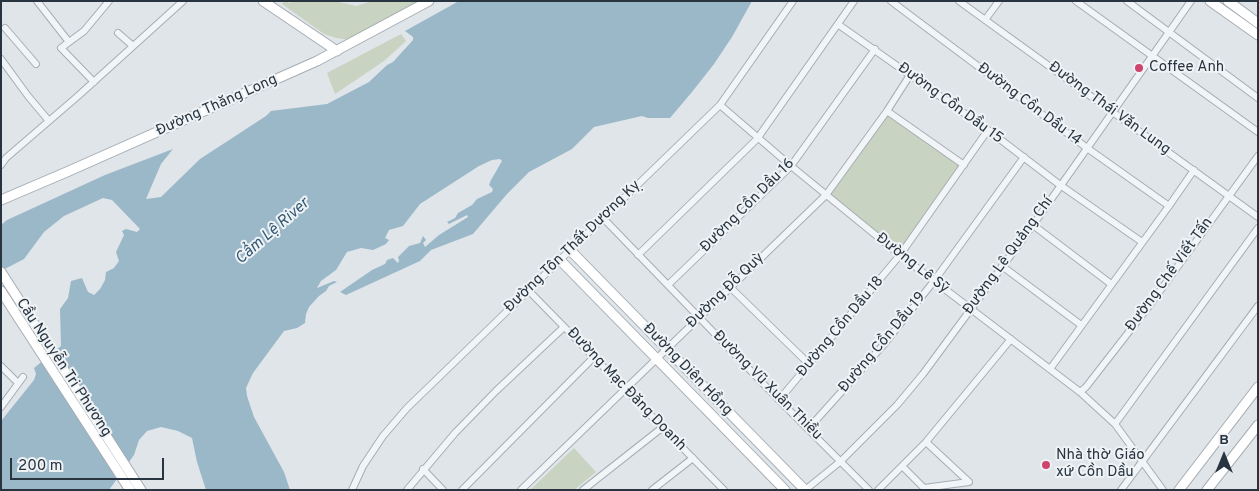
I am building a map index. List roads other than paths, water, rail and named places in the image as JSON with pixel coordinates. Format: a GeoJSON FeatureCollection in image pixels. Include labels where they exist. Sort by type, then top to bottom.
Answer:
{"type":"FeatureCollection","features":[{"type":"Feature","properties":{"kind":"street"},"geometry":{"type":"LineString","coordinates":[[37,1],[69,42]]}},
{"type":"Feature","properties":{"kind":"street"},"geometry":{"type":"LineString","coordinates":[[94,82],[61,51],[61,48],[84,31],[109,1]]}},
{"type":"Feature","properties":{"kind":"street"},"geometry":{"type":"LineString","coordinates":[[1,165],[6,158],[94,82],[183,1]]}},
{"type":"Feature","properties":{"kind":"street"},"geometry":{"type":"LineString","coordinates":[[263,1],[337,50]]}},
{"type":"Feature","properties":{"kind":"street","name":"Đường Thăng Long"},"geometry":{"type":"LineString","coordinates":[[1,200],[160,132],[316,61],[429,1]]}},
{"type":"Feature","properties":{"kind":"street","name":"Đường Tôn Thất Dương Kỵ"},"geometry":{"type":"LineString","coordinates":[[352,490],[363,466],[389,429],[407,408],[720,105],[793,1]]}},
{"type":"Feature","properties":{"kind":"street"},"geometry":{"type":"LineString","coordinates":[[638,255],[757,139],[839,25],[854,1]]}},
{"type":"Feature","properties":{"kind":"street","name":"Đường Cồn Dầu 14"},"geometry":{"type":"LineString","coordinates":[[891,1],[1169,206]]}},
{"type":"Feature","properties":{"kind":"street","name":"Đường Thái Văn Lung"},"geometry":{"type":"LineString","coordinates":[[960,1],[1258,217]]}},
{"type":"Feature","properties":{"kind":"street"},"geometry":{"type":"LineString","coordinates":[[985,20],[999,1]]}},
{"type":"Feature","properties":{"kind":"street"},"geometry":{"type":"LineString","coordinates":[[1076,1],[1258,132]]}},
{"type":"Feature","properties":{"kind":"street"},"geometry":{"type":"LineString","coordinates":[[1127,1],[1258,98]]}},
{"type":"Feature","properties":{"kind":"street","name":"Đường Lê Quảng Chí"},"geometry":{"type":"LineString","coordinates":[[805,490],[841,461],[896,405],[923,374],[1033,225],[1191,1]]}},
{"type":"Feature","properties":{"kind":"street"},"geometry":{"type":"LineString","coordinates":[[1210,1],[1258,36]]}},
{"type":"Feature","properties":{"kind":"street"},"geometry":{"type":"LineString","coordinates":[[1228,1],[1258,23]]}},
{"type":"Feature","properties":{"kind":"street","name":"Đường Cồn Dầu 15"},"geometry":{"type":"LineString","coordinates":[[839,25],[1142,242]]}},
{"type":"Feature","properties":{"kind":"street"},"geometry":{"type":"LineString","coordinates":[[2,27],[36,64]]}},
{"type":"Feature","properties":{"kind":"street"},"geometry":{"type":"LineString","coordinates":[[118,34],[133,46]]}},
{"type":"Feature","properties":{"kind":"street","name":"Đường Cồn Dầu 16"},"geometry":{"type":"LineString","coordinates":[[668,285],[791,166],[875,49]]}},
{"type":"Feature","properties":{"kind":"street"},"geometry":{"type":"LineString","coordinates":[[1,59],[49,121]]}},
{"type":"Feature","properties":{"kind":"street","name":"Đường Đỗ Quỳ"},"geometry":{"type":"LineString","coordinates":[[521,490],[826,194],[887,111],[910,75]]}},
{"type":"Feature","properties":{"kind":"street","name":"Đường Lê Sỹ"},"geometry":{"type":"LineString","coordinates":[[720,105],[757,139],[900,255],[1080,392],[1115,424],[1164,490]]}},
{"type":"Feature","properties":{"kind":"street"},"geometry":{"type":"LineString","coordinates":[[887,111],[964,165]]}},
{"type":"Feature","properties":{"kind":"street","name":"Đường Cồn Dầu 18"},"geometry":{"type":"LineString","coordinates":[[779,400],[900,255],[988,130]]}},
{"type":"Feature","properties":{"kind":"street","name":"Đường Chế Viết Tấn"},"geometry":{"type":"LineString","coordinates":[[1080,392],[1086,387],[1149,306],[1258,156]]}},
{"type":"Feature","properties":{"kind":"street","name":"Đường Cồn Dầu 19"},"geometry":{"type":"LineString","coordinates":[[809,428],[885,343],[934,281],[1024,157]]}},
{"type":"Feature","properties":{"kind":"street"},"geometry":{"type":"LineString","coordinates":[[1050,369],[1194,170]]}},
{"type":"Feature","properties":{"kind":"street","name":"Đường Vũ Xuân Thiều"},"geometry":{"type":"LineString","coordinates":[[603,218],[869,490]]}},
{"type":"Feature","properties":{"kind":"street"},"geometry":{"type":"LineString","coordinates":[[1033,225],[1111,284]]}},
{"type":"Feature","properties":{"kind":"street"},"geometry":{"type":"LineString","coordinates":[[1115,424],[1258,228]]}},
{"type":"Feature","properties":{"kind":"street","name":"Đường Diên Hồng"},"geometry":{"type":"LineString","coordinates":[[570,250],[805,490]]}},
{"type":"Feature","properties":{"kind":"street","name":"Đường Diên Hồng"},"geometry":{"type":"LineString","coordinates":[[560,260],[785,490]]}},
{"type":"Feature","properties":{"kind":"street"},"geometry":{"type":"LineString","coordinates":[[1002,266],[1081,325]]}},
{"type":"Feature","properties":{"kind":"street","name":"Cầu Nguyễn Tri Phương"},"geometry":{"type":"LineString","coordinates":[[1,272],[141,490]]}},
{"type":"Feature","properties":{"kind":"street"},"geometry":{"type":"LineString","coordinates":[[730,287],[810,365]]}},
{"type":"Feature","properties":{"kind":"street","name":"Đường Mạc Đăng Doanh"},"geometry":{"type":"LineString","coordinates":[[528,290],[724,490]]}},
{"type":"Feature","properties":{"kind":"street","name":"Cầu Nguyễn Tri Phương"},"geometry":{"type":"LineString","coordinates":[[1,291],[130,490]]}},
{"type":"Feature","properties":{"kind":"street"},"geometry":{"type":"LineString","coordinates":[[1120,490],[1258,306]]}},
{"type":"Feature","properties":{"kind":"street"},"geometry":{"type":"LineString","coordinates":[[408,490],[423,469],[455,433],[496,391],[564,327]]}},
{"type":"Feature","properties":{"kind":"street"},"geometry":{"type":"LineString","coordinates":[[878,490],[926,442],[1011,339]]}},
{"type":"Feature","properties":{"kind":"street"},"geometry":{"type":"LineString","coordinates":[[462,490],[594,357]]}},
{"type":"Feature","properties":{"kind":"street"},"geometry":{"type":"LineString","coordinates":[[1,366],[18,383]]}},
{"type":"Feature","properties":{"kind":"street"},"geometry":{"type":"LineString","coordinates":[[1,408],[23,377]]}},
{"type":"Feature","properties":{"kind":"street"},"geometry":{"type":"LineString","coordinates":[[1178,490],[1258,387]]}},
{"type":"Feature","properties":{"kind":"street"},"geometry":{"type":"LineString","coordinates":[[1207,490],[1258,425]]}},
{"type":"Feature","properties":{"kind":"street"},"geometry":{"type":"LineString","coordinates":[[582,490],[663,427]]}},
{"type":"Feature","properties":{"kind":"street"},"geometry":{"type":"LineString","coordinates":[[902,466],[925,489],[969,482],[926,442]]}},
{"type":"Feature","properties":{"kind":"street"},"geometry":{"type":"LineString","coordinates":[[652,490],[693,458]]}},
{"type":"Feature","properties":{"kind":"street"},"geometry":{"type":"LineString","coordinates":[[423,469],[444,490]]}},
{"type":"Feature","properties":{"kind":"water","name":"Cẩm Lệ River"},"geometry":{"type":"Polygon","coordinates":[[[459,1],[752,1],[714,64],[670,118],[648,118],[642,116],[594,127],[572,149],[529,172],[507,194],[473,234],[431,250],[420,261],[346,295],[340,292],[372,270],[385,264],[387,260],[393,258],[398,263],[398,257],[409,246],[420,243],[423,236],[426,240],[423,243],[425,247],[439,235],[468,217],[467,215],[449,224],[447,222],[472,205],[477,199],[492,192],[493,189],[489,185],[502,161],[500,159],[492,160],[479,166],[420,204],[403,226],[389,230],[385,238],[389,240],[386,244],[373,250],[361,248],[347,252],[336,270],[321,281],[317,288],[334,281],[337,282],[329,286],[309,307],[305,323],[297,328],[284,331],[253,373],[246,388],[254,417],[284,472],[290,490],[206,490],[192,438],[178,431],[161,427],[147,431],[139,440],[134,455],[109,490],[1,490],[1,421],[34,380],[36,374],[34,368],[61,346],[60,309],[68,298],[71,281],[82,278],[88,292],[94,295],[105,280],[106,272],[114,268],[119,261],[116,252],[124,235],[122,231],[126,229],[137,232],[140,229],[112,200],[103,198],[64,216],[44,232],[24,259],[1,271],[1,225],[7,220],[105,175],[173,149],[161,164],[146,199],[161,197],[200,159],[271,111],[327,104],[369,82],[387,65],[393,62],[413,40],[413,37],[405,31],[459,1]]]}},
{"type":"Feature","properties":{"kind":"place","name":"Coffee Anh"},"geometry":{"type":"Point","coordinates":[1139,68]}},
{"type":"Feature","properties":{"kind":"place","name":"Nhà thờ Giáo xứ Cồn Dầu"},"geometry":{"type":"Point","coordinates":[1046,465]}}]}
